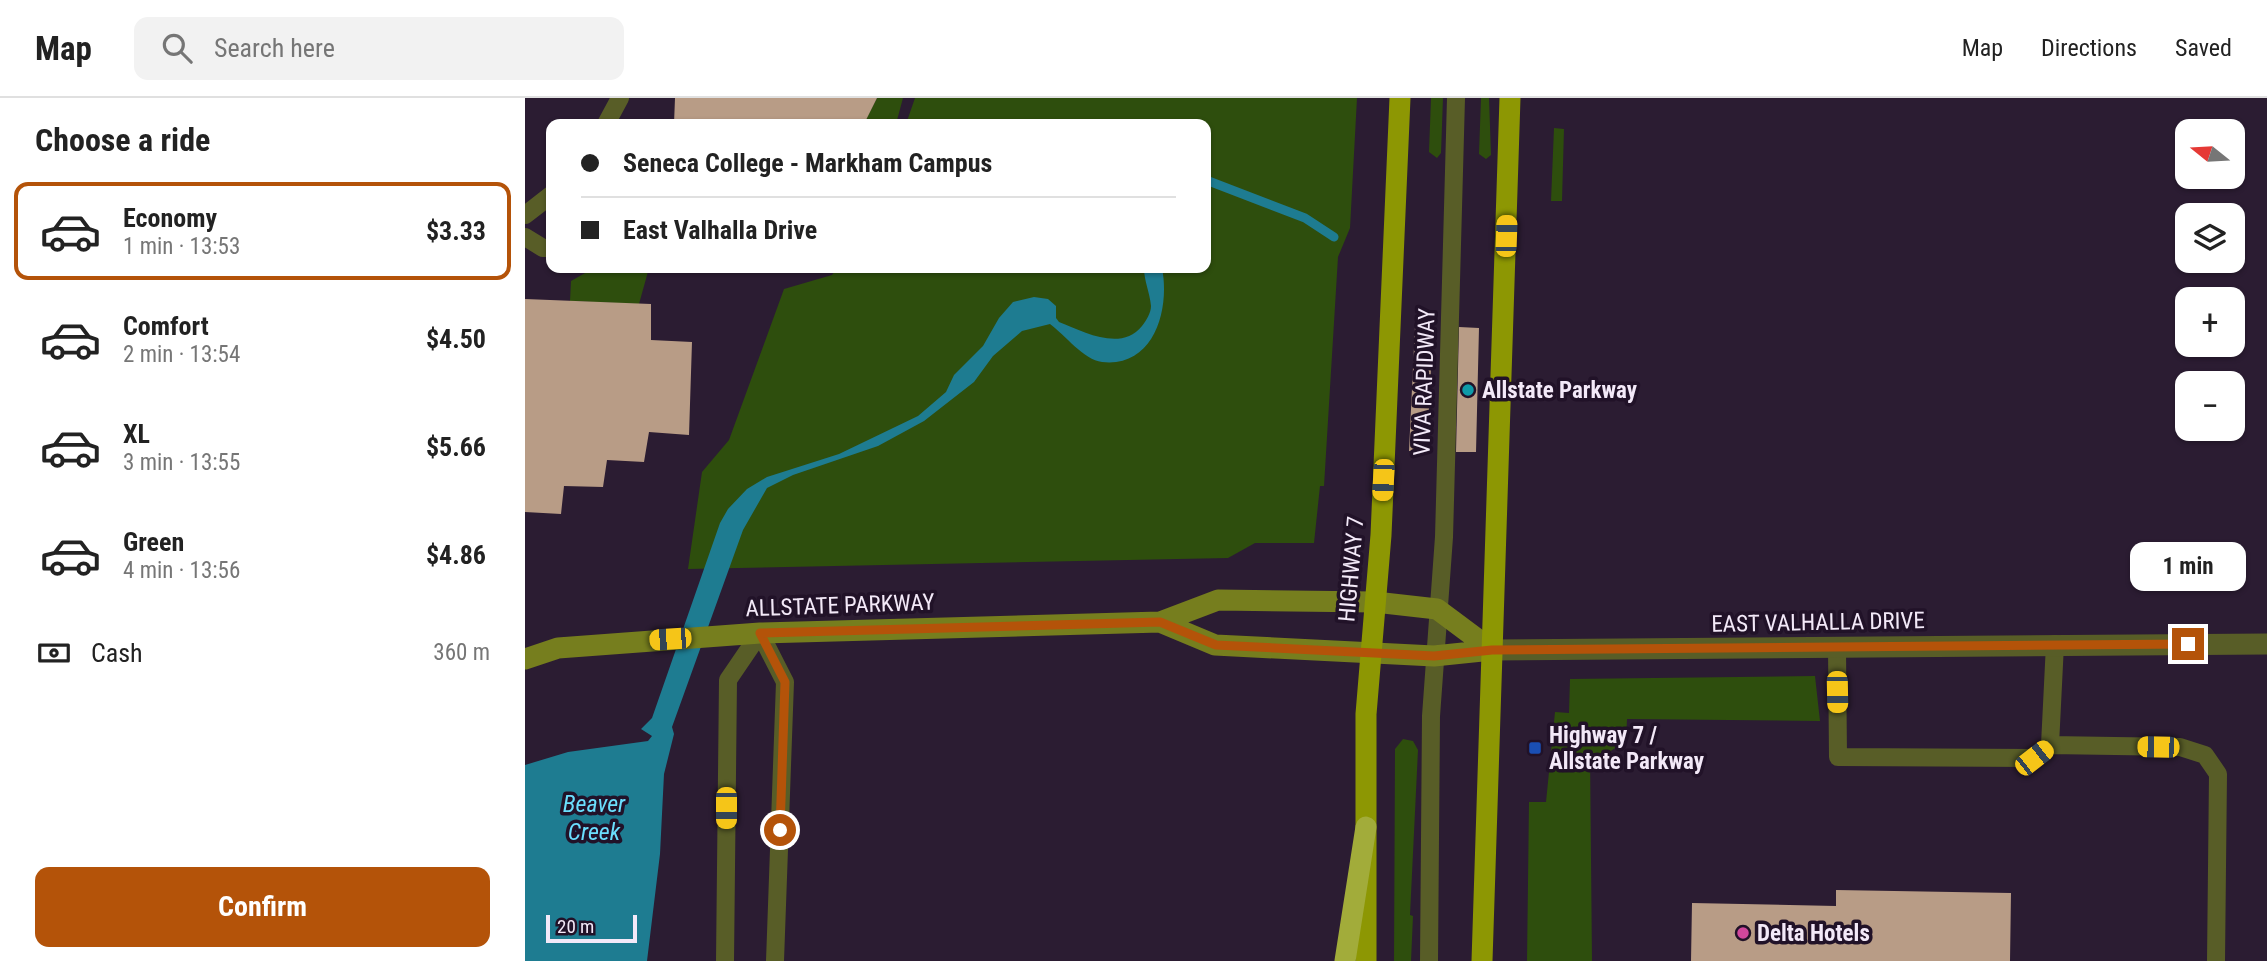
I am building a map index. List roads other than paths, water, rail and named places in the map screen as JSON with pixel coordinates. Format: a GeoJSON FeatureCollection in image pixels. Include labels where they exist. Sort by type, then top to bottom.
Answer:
{"type":"FeatureCollection","features":[{"type":"Feature","properties":{"kind":"highway"},"geometry":{"type":"LineString","coordinates":[[1345,961],[1366,827]]}},
{"type":"Feature","properties":{"kind":"main road","name":"HIGHWAY 7"},"geometry":{"type":"LineString","coordinates":[[1366,961],[1370,653],[1375,602],[1400,98]]}},
{"type":"Feature","properties":{"kind":"main road"},"geometry":{"type":"LineString","coordinates":[[1482,961],[1510,98]]}},
{"type":"Feature","properties":{"kind":"street","name":"ALLSTATE PARKWAY"},"geometry":{"type":"LineString","coordinates":[[525,659],[558,648],[760,633],[1160,622],[1218,600],[1375,602],[1437,609]]}},
{"type":"Feature","properties":{"kind":"street"},"geometry":{"type":"LineString","coordinates":[[1437,609],[1492,650]]}},
{"type":"Feature","properties":{"kind":"street","name":"ALLSTATE PARKWAY"},"geometry":{"type":"LineString","coordinates":[[1160,622],[1216,645],[1370,653]]}},
{"type":"Feature","properties":{"kind":"street","name":"EAST VALHALLA DRIVE"},"geometry":{"type":"LineString","coordinates":[[1370,653],[1434,656],[1492,650],[2267,644]]}},
{"type":"Feature","properties":{"kind":"lane"},"geometry":{"type":"LineString","coordinates":[[609,119],[620,98]]}},
{"type":"Feature","properties":{"kind":"lane","name":"VIVA RAPIDWAY"},"geometry":{"type":"LineString","coordinates":[[1429,961],[1434,656],[1444,537],[1456,98]]}},
{"type":"Feature","properties":{"kind":"lane"},"geometry":{"type":"LineString","coordinates":[[525,215],[546,199]]}},
{"type":"Feature","properties":{"kind":"lane"},"geometry":{"type":"LineString","coordinates":[[525,237],[546,248]]}},
{"type":"Feature","properties":{"kind":"lane"},"geometry":{"type":"LineString","coordinates":[[725,961],[727,680],[760,633],[785,682],[775,961]]}},
{"type":"Feature","properties":{"kind":"lane"},"geometry":{"type":"LineString","coordinates":[[2050,746],[2055,644]]}},
{"type":"Feature","properties":{"kind":"lane"},"geometry":{"type":"LineString","coordinates":[[1837,648],[1838,757],[2034,758],[2050,746],[2180,747],[2205,755],[2218,774],[2216,961]]}},
{"type":"Feature","properties":{"kind":"water","name":"Beaver Creek"},"geometry":{"type":"Polygon","coordinates":[[[1144,273],[1163,273],[1161,317],[1155,332],[1135,355],[1120,361],[1102,362],[1088,357],[1050,324],[1022,331],[993,356],[974,382],[924,421],[878,446],[793,475],[767,488],[743,530],[672,727],[674,734],[664,774],[660,854],[647,961],[525,961],[525,765],[568,752],[648,741],[652,736],[641,729],[652,718],[720,523],[728,509],[747,489],[767,477],[839,454],[918,416],[946,392],[954,375],[983,346],[999,318],[1013,302],[1034,297],[1048,299],[1056,306],[1056,318],[1059,322],[1102,338],[1124,338],[1133,334],[1145,322],[1151,309],[1144,273]]]}},
{"type":"Feature","properties":{"kind":"waterway"},"geometry":{"type":"LineString","coordinates":[[1211,182],[1305,218],[1334,237]]}},
{"type":"Feature","properties":{"kind":"place","name":"Allstate Parkway"},"geometry":{"type":"Point","coordinates":[1468,390]}},
{"type":"Feature","properties":{"kind":"place","name":"Highway 7 / Allstate Parkway"},"geometry":{"type":"Point","coordinates":[1535,748]}},
{"type":"Feature","properties":{"kind":"place","name":"Delta Hotels"},"geometry":{"type":"Point","coordinates":[1743,933]}}]}
